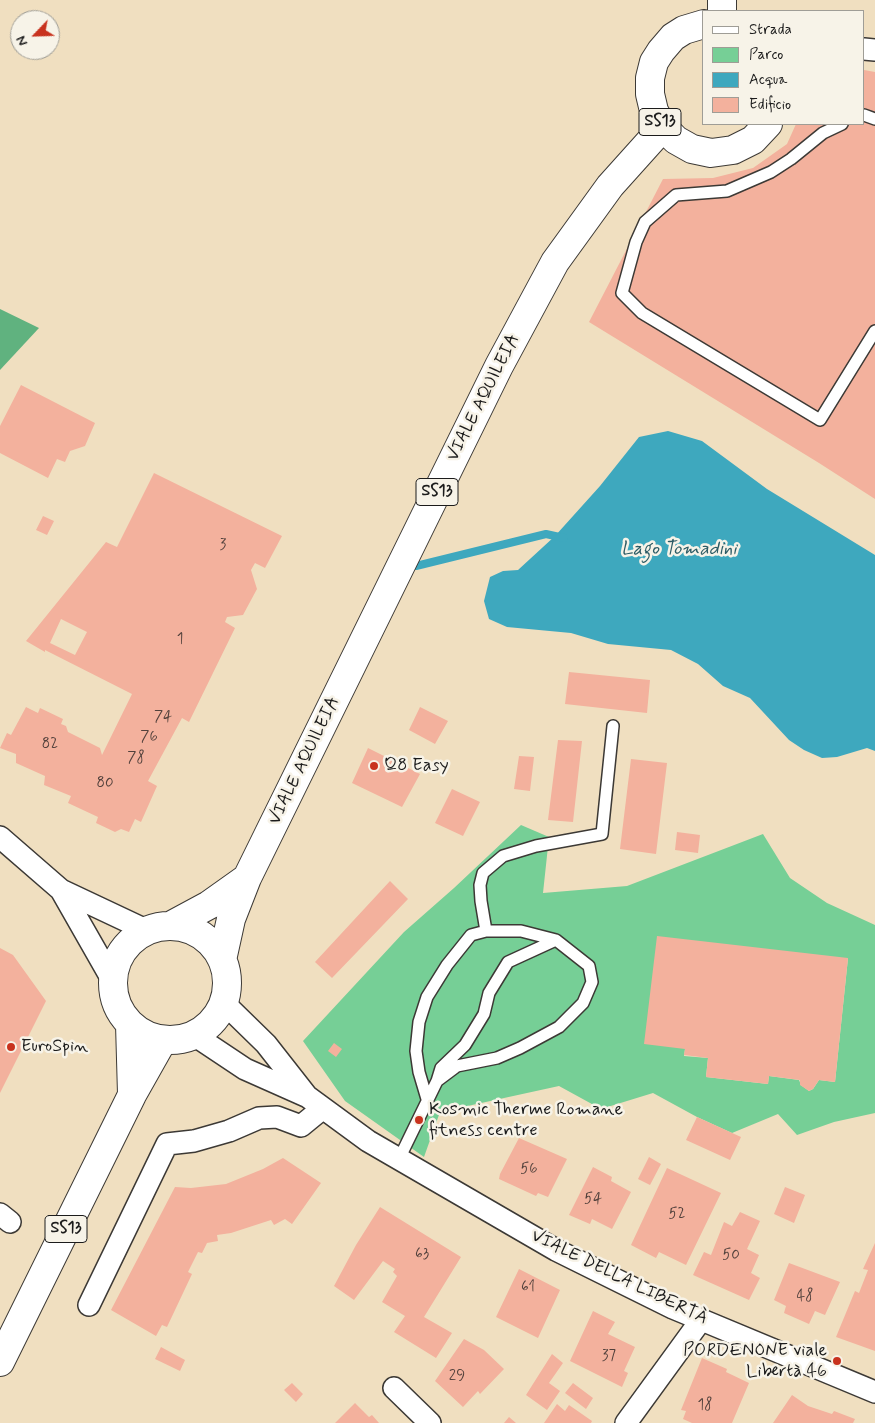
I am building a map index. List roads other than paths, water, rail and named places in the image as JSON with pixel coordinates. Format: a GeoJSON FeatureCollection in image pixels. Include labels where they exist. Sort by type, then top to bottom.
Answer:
{"type":"FeatureCollection","features":[{"type":"Feature","properties":{"kind":"main road","name":"SS13"},"geometry":{"type":"LineString","coordinates":[[702,25],[684,30],[673,37],[654,62],[650,78],[650,94],[654,111],[663,128],[676,140],[692,149],[711,153],[733,150],[753,140],[767,125]]}},
{"type":"Feature","properties":{"kind":"main road","name":"VIALE AQUILEIA"},"geometry":{"type":"LineString","coordinates":[[222,960],[230,919],[247,878],[499,366],[555,262],[610,186],[663,128]]}},
{"type":"Feature","properties":{"kind":"main road","name":"VIALE AQUILEIA"},"geometry":{"type":"LineString","coordinates":[[159,929],[184,928],[207,940],[216,949],[227,974],[227,989],[224,1003],[212,1022],[204,1030],[179,1040],[163,1040],[140,1032],[130,1024],[118,1006],[114,983],[115,972],[123,952],[138,936],[159,929],[210,904],[247,878]]}},
{"type":"Feature","properties":{"kind":"main road","name":"SS13"},"geometry":{"type":"LineString","coordinates":[[130,1024],[132,1095]]}},
{"type":"Feature","properties":{"kind":"main road","name":"SS13"},"geometry":{"type":"LineString","coordinates":[[0,1362],[132,1095],[163,1040]]}},
{"type":"Feature","properties":{"kind":"street"},"geometry":{"type":"LineString","coordinates":[[0,837],[61,890],[159,929]]}},
{"type":"Feature","properties":{"kind":"street"},"geometry":{"type":"LineString","coordinates":[[61,890],[114,983]]}},
{"type":"Feature","properties":{"kind":"street","name":"VIALE DELLA LIBERTÀ"},"geometry":{"type":"LineString","coordinates":[[224,1003],[266,1044],[315,1102]]}},
{"type":"Feature","properties":{"kind":"street","name":"VIALE DELLA LIBERTÀ"},"geometry":{"type":"LineString","coordinates":[[194,1035],[245,1069],[315,1102],[368,1141],[556,1250],[673,1308],[875,1392]]}},
{"type":"Feature","properties":{"kind":"street"},"geometry":{"type":"LineString","coordinates":[[90,1305],[167,1144],[194,1141],[229,1131],[259,1118],[277,1117],[300,1126],[315,1102]]}},
{"type":"Feature","properties":{"kind":"street"},"geometry":{"type":"LineString","coordinates":[[626,1423],[701,1320]]}},
{"type":"Feature","properties":{"kind":"street"},"geometry":{"type":"LineString","coordinates":[[394,1388],[430,1423]]}},
{"type":"Feature","properties":{"kind":"lane"},"geometry":{"type":"LineString","coordinates":[[840,125],[823,133],[791,159],[763,176],[727,191],[676,195],[645,222],[636,242],[622,293],[642,312],[820,420],[875,330]]}},
{"type":"Feature","properties":{"kind":"lane"},"geometry":{"type":"LineString","coordinates":[[486,930],[480,885],[483,873],[503,856],[536,846],[602,834],[612,726]]}},
{"type":"Feature","properties":{"kind":"lane"},"geometry":{"type":"LineString","coordinates":[[427,1099],[419,1072],[416,1051],[418,1022],[427,997],[447,965],[471,935],[486,930],[521,931],[556,940],[589,966],[592,982],[583,1003],[559,1027],[497,1058],[457,1066],[437,1081]]}},
{"type":"Feature","properties":{"kind":"lane"},"geometry":{"type":"LineString","coordinates":[[399,1159],[437,1081],[441,1068],[465,1045],[484,1014],[490,992],[508,962],[556,940]]}},
{"type":"Feature","properties":{"kind":"water","name":"Lago Tomadini"},"geometry":{"type":"Polygon","coordinates":[[[668,431],[702,441],[767,489],[875,555],[875,751],[867,748],[837,757],[822,758],[804,750],[789,740],[750,698],[723,686],[698,664],[671,650],[608,644],[571,633],[507,627],[489,619],[484,601],[490,577],[503,571],[518,570],[555,536],[600,486],[639,437],[668,431]]]}},
{"type":"Feature","properties":{"kind":"waterway"},"geometry":{"type":"LineString","coordinates":[[416,566],[546,534],[564,538]]}},
{"type":"Feature","properties":{"kind":"place","name":"Q8 Easy"},"geometry":{"type":"Point","coordinates":[374,766]}},
{"type":"Feature","properties":{"kind":"place","name":"EuroSpin"},"geometry":{"type":"Point","coordinates":[11,1047]}},
{"type":"Feature","properties":{"kind":"place","name":"Kosmic Therme Romane fitness centre"},"geometry":{"type":"Point","coordinates":[419,1120]}},
{"type":"Feature","properties":{"kind":"place","name":"PORDENONE viale Libertà 46"},"geometry":{"type":"Point","coordinates":[837,1361]}}]}
